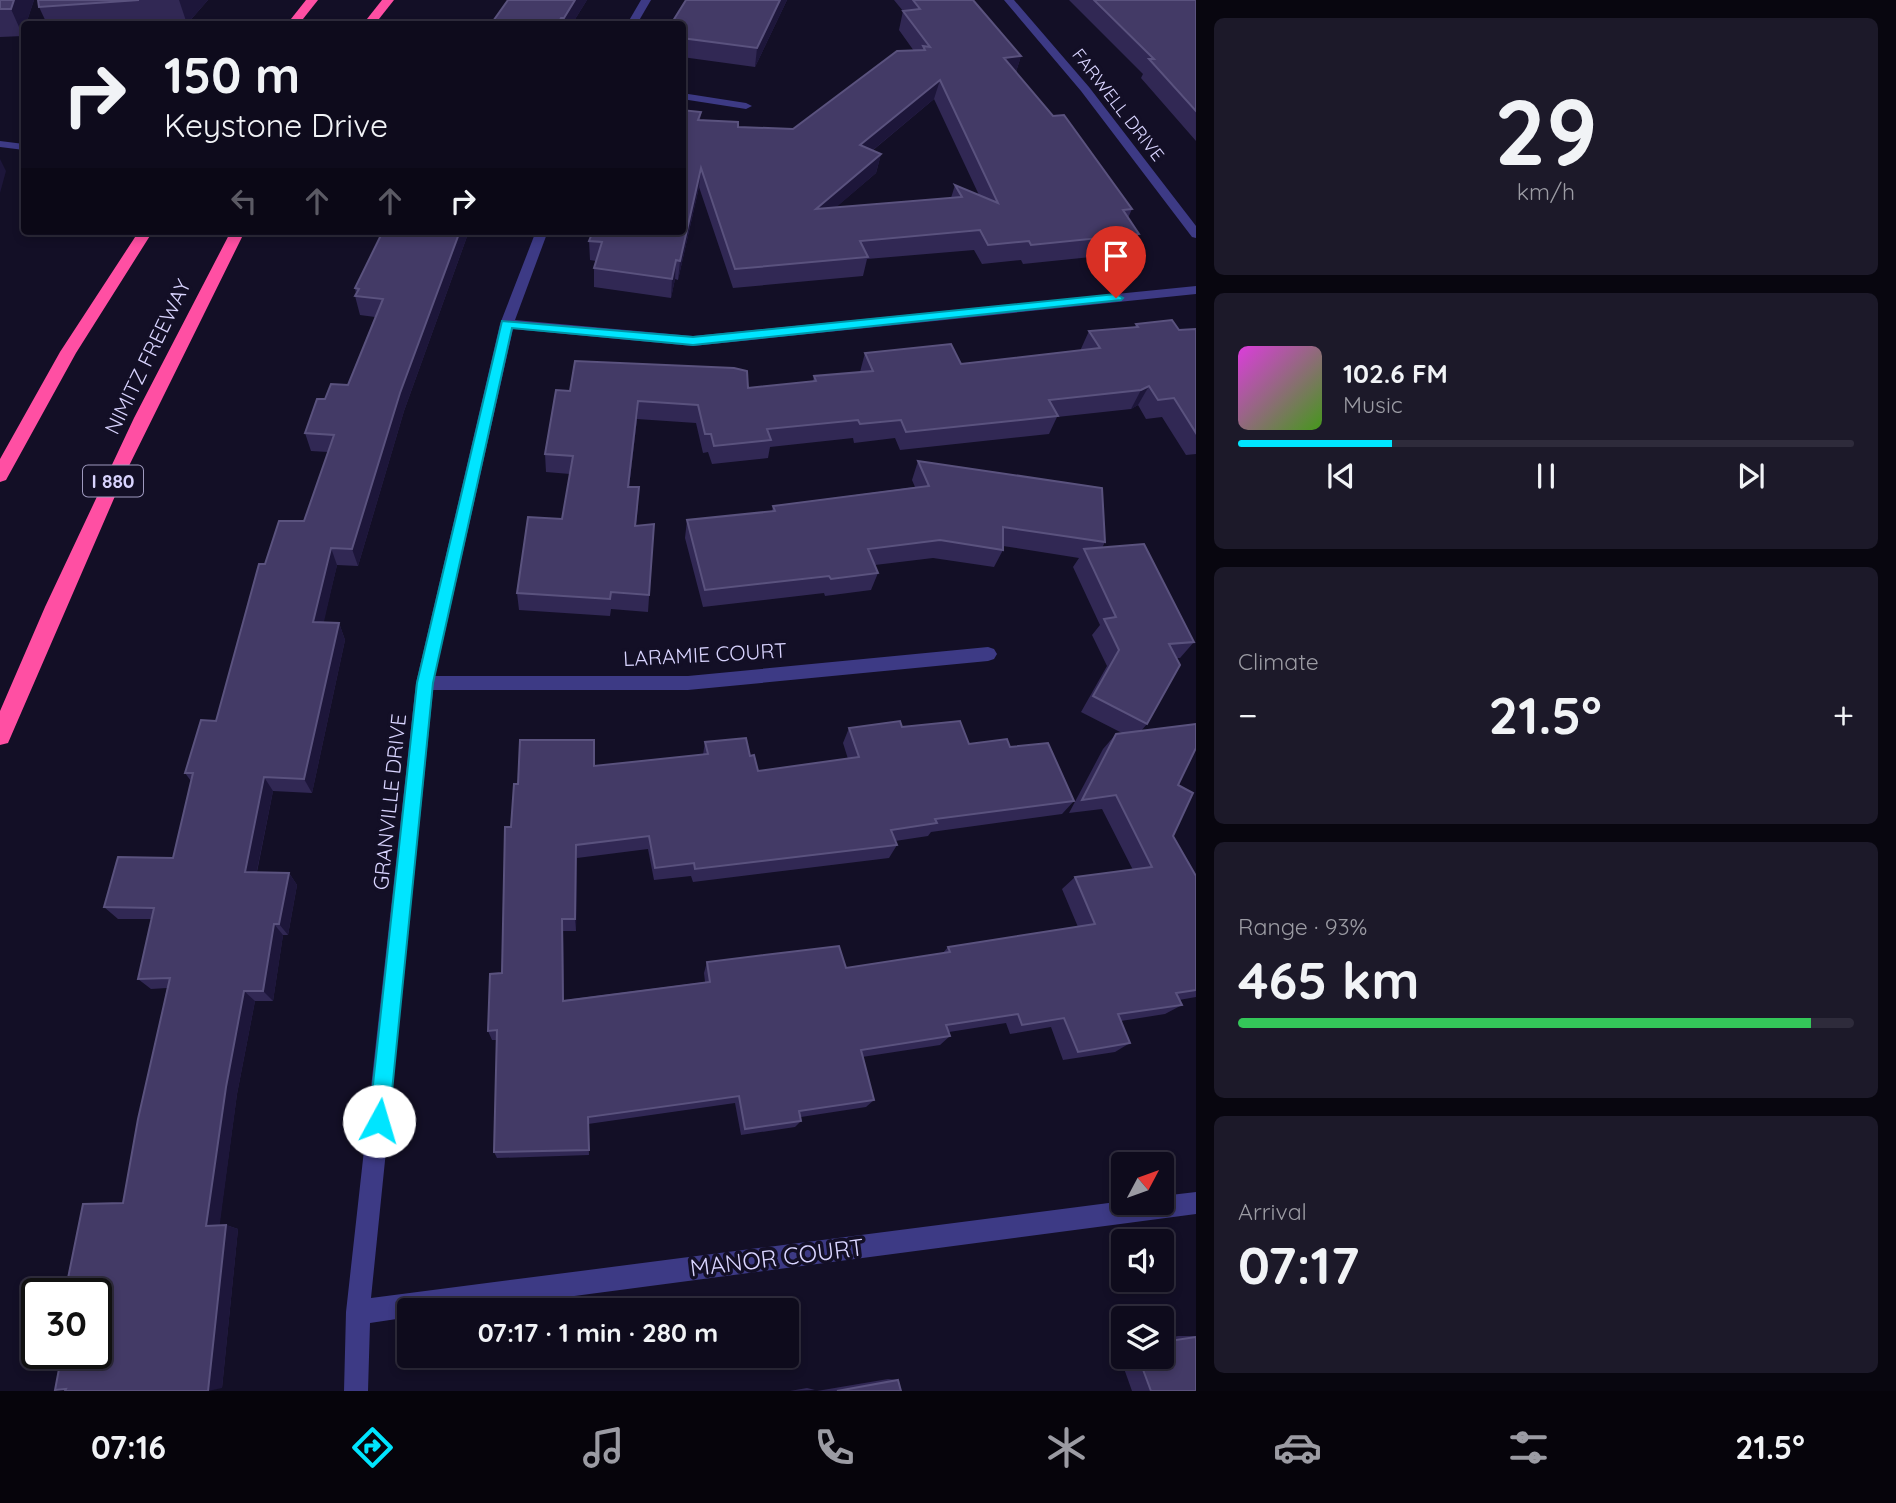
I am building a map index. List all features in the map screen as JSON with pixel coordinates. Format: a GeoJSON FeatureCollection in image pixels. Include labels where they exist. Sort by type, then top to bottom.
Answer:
{"type":"FeatureCollection","features":[{"type":"Feature","properties":{"kind":"highway"},"geometry":{"type":"LineString","coordinates":[[294,21],[312,0]]}},
{"type":"Feature","properties":{"kind":"highway"},"geometry":{"type":"LineString","coordinates":[[371,21],[388,0]]}},
{"type":"Feature","properties":{"kind":"highway"},"geometry":{"type":"LineString","coordinates":[[0,474],[68,352],[143,235]]}},
{"type":"Feature","properties":{"kind":"highway","name":"NIMITZ FREEWAY"},"geometry":{"type":"LineString","coordinates":[[0,736],[47,621],[167,366],[236,235]]}},
{"type":"Feature","properties":{"kind":"street"},"geometry":{"type":"LineString","coordinates":[[634,21],[646,0]]}},
{"type":"Feature","properties":{"kind":"street","name":"FARWELL DRIVE"},"geometry":{"type":"LineString","coordinates":[[1009,0],[1085,89],[1196,233]]}},
{"type":"Feature","properties":{"kind":"street"},"geometry":{"type":"LineString","coordinates":[[686,97],[746,106]]}},
{"type":"Feature","properties":{"kind":"street"},"geometry":{"type":"LineString","coordinates":[[0,144],[21,147]]}},
{"type":"Feature","properties":{"kind":"street","name":"GRANVILLE DRIVE"},"geometry":{"type":"LineString","coordinates":[[356,1391],[358,1312],[425,683],[507,324],[540,235]]}},
{"type":"Feature","properties":{"kind":"street"},"geometry":{"type":"LineString","coordinates":[[507,324],[693,341],[1196,289]]}},
{"type":"Feature","properties":{"kind":"street","name":"LARAMIE COURT"},"geometry":{"type":"LineString","coordinates":[[425,683],[688,683],[988,654]]}},
{"type":"Feature","properties":{"kind":"street","name":"MANOR COURT"},"geometry":{"type":"LineString","coordinates":[[358,1312],[1196,1203]]}},
{"type":"Feature","properties":{"kind":"building"},"geometry":{"type":"Polygon","coordinates":[[[0,0],[14,0],[11,9],[0,9],[0,0]]]}},
{"type":"Feature","properties":{"kind":"building"},"geometry":{"type":"Polygon","coordinates":[[[38,0],[139,0],[39,7],[38,0]]]}},
{"type":"Feature","properties":{"kind":"building"},"geometry":{"type":"Polygon","coordinates":[[[508,0],[575,0],[560,21],[493,21],[508,0]]]}},
{"type":"Feature","properties":{"kind":"building"},"geometry":{"type":"Polygon","coordinates":[[[686,0],[780,0],[757,48],[686,39],[686,21],[673,21],[686,0]]]}},
{"type":"Feature","properties":{"kind":"building"},"geometry":{"type":"Polygon","coordinates":[[[913,0],[973,0],[1021,56],[1004,58],[1053,116],[1064,115],[1132,209],[1123,210],[1139,234],[1031,245],[1029,241],[988,245],[980,230],[860,241],[868,257],[735,269],[701,168],[686,234],[686,110],[701,112],[698,120],[738,122],[738,127],[793,129],[897,51],[925,50],[923,46],[930,47],[903,11],[920,9],[913,0]],[[940,80],[860,145],[881,154],[816,209],[962,197],[955,185],[998,203],[940,80]]]}},
{"type":"Feature","properties":{"kind":"building"},"geometry":{"type":"Polygon","coordinates":[[[1094,0],[1196,0],[1196,111],[1149,59],[1154,59],[1094,0]]]}},
{"type":"Feature","properties":{"kind":"building"},"geometry":{"type":"Polygon","coordinates":[[[381,235],[459,235],[400,393],[352,549],[331,548],[313,622],[339,623],[304,779],[264,777],[245,872],[289,873],[279,924],[274,924],[263,991],[244,991],[226,1087],[206,1226],[226,1225],[208,1391],[55,1390],[59,1369],[112,1369],[112,1278],[68,1278],[83,1204],[123,1203],[138,1119],[170,978],[138,979],[154,908],[104,907],[118,857],[173,858],[193,773],[185,773],[201,720],[216,721],[259,564],[265,564],[279,521],[304,521],[334,435],[305,433],[317,399],[325,399],[331,384],[348,385],[383,299],[355,296],[359,289],[355,288],[381,235]]]}},
{"type":"Feature","properties":{"kind":"building"},"geometry":{"type":"Polygon","coordinates":[[[591,235],[686,235],[680,261],[676,260],[672,279],[594,268],[602,242],[589,241],[591,235]]]}},
{"type":"Feature","properties":{"kind":"building"},"geometry":{"type":"Polygon","coordinates":[[[1172,320],[1179,330],[1196,329],[1196,433],[1174,398],[1158,400],[1149,386],[1141,390],[1049,400],[1058,416],[906,432],[901,420],[860,424],[858,420],[767,429],[771,440],[714,446],[711,434],[705,434],[698,405],[638,401],[628,487],[639,487],[635,526],[654,524],[649,595],[611,592],[610,599],[517,593],[528,517],[562,519],[573,456],[545,454],[556,390],[570,391],[575,361],[734,368],[747,371],[748,388],[816,381],[814,376],[873,371],[865,353],[951,344],[961,364],[1100,348],[1089,331],[1138,327],[1136,324],[1172,320]]]}},
{"type":"Feature","properties":{"kind":"building"},"geometry":{"type":"Polygon","coordinates":[[[918,461],[1102,488],[1105,542],[1003,527],[1003,550],[940,540],[868,549],[878,573],[705,590],[687,520],[775,511],[773,506],[929,486],[918,461]]]}},
{"type":"Feature","properties":{"kind":"building"},"geometry":{"type":"Polygon","coordinates":[[[1144,544],[1194,642],[1169,644],[1180,665],[1147,724],[1093,696],[1119,650],[1104,619],[1116,617],[1084,549],[1144,544]]]}},
{"type":"Feature","properties":{"kind":"building"},"geometry":{"type":"Polygon","coordinates":[[[900,721],[902,727],[960,721],[969,744],[1007,739],[1010,747],[1048,743],[1074,801],[935,819],[937,823],[891,830],[897,845],[695,869],[694,863],[655,868],[649,836],[576,845],[575,919],[562,919],[563,1001],[710,982],[707,962],[839,946],[846,968],[950,952],[948,947],[1095,924],[1075,877],[1152,867],[1116,795],[1082,800],[1116,734],[1196,724],[1196,748],[1178,785],[1193,793],[1173,836],[1196,876],[1196,990],[1176,993],[1182,1005],[1118,1014],[1130,1043],[1078,1052],[1064,1018],[1022,1025],[1018,1014],[946,1025],[950,1036],[861,1050],[874,1100],[799,1111],[801,1121],[745,1129],[739,1096],[588,1117],[589,1150],[494,1152],[497,1030],[488,1031],[490,974],[502,973],[505,827],[511,827],[514,784],[518,784],[520,740],[594,740],[594,766],[708,754],[705,742],[746,738],[750,756],[754,755],[758,771],[859,757],[849,728],[900,721]]]}},
{"type":"Feature","properties":{"kind":"building"},"geometry":{"type":"Polygon","coordinates":[[[1196,1337],[1196,1391],[1151,1391],[1143,1369],[1174,1369],[1174,1340],[1196,1337]]]}},
{"type":"Feature","properties":{"kind":"building"},"geometry":{"type":"Polygon","coordinates":[[[898,1380],[901,1391],[837,1391],[898,1380]]]}},
{"type":"Feature","properties":{"kind":"route"},"geometry":{"type":"LineString","coordinates":[[379,1121],[425,683],[507,324],[693,341],[1116,298]]}}]}
